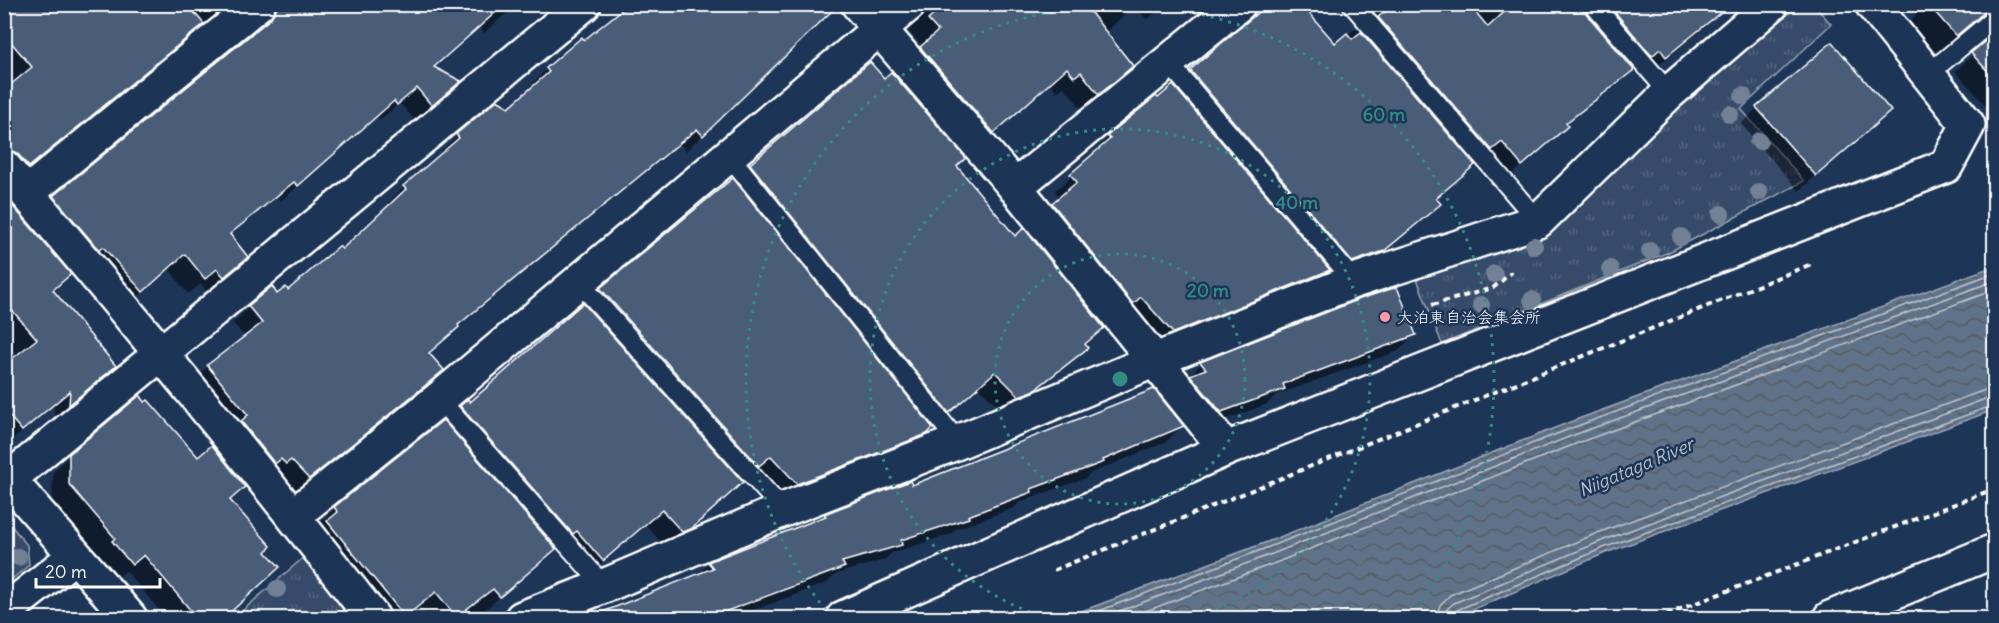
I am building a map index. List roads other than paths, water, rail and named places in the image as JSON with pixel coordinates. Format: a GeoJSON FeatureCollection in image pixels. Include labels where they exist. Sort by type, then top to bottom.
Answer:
{"type":"FeatureCollection","features":[{"type":"Feature","properties":{"kind":"street"},"geometry":{"type":"LineString","coordinates":[[27,193],[258,4]]}},
{"type":"Feature","properties":{"kind":"street"},"geometry":{"type":"LineString","coordinates":[[130,618],[7,476],[162,352],[584,4]]}},
{"type":"Feature","properties":{"kind":"street"},"geometry":{"type":"LineString","coordinates":[[858,4],[1015,186],[1153,361],[1226,449]]}},
{"type":"Feature","properties":{"kind":"street"},"geometry":{"type":"LineString","coordinates":[[294,515],[439,399],[909,4]]}},
{"type":"Feature","properties":{"kind":"street"},"geometry":{"type":"LineString","coordinates":[[1015,186],[1239,4]]}},
{"type":"Feature","properties":{"kind":"street"},"geometry":{"type":"LineString","coordinates":[[522,618],[783,510],[958,442],[1354,281],[1538,221],[1669,93],[1772,4]]}},
{"type":"Feature","properties":{"kind":"street"},"geometry":{"type":"LineString","coordinates":[[843,618],[1226,449],[1946,166],[1981,120],[1928,74],[1872,4]]}},
{"type":"Feature","properties":{"kind":"street"},"geometry":{"type":"LineString","coordinates":[[4,167],[162,352],[294,515],[373,618]]}},
{"type":"Feature","properties":{"kind":"street"},"geometry":{"type":"LineString","coordinates":[[1830,618],[1995,551]]}},
{"type":"Feature","properties":{"kind":"street"},"geometry":{"type":"LineString","coordinates":[[4,612],[75,556]]}},
{"type":"Feature","properties":{"kind":"lane"},"geometry":{"type":"LineString","coordinates":[[1352,4],[1538,221]]}},
{"type":"Feature","properties":{"kind":"lane"},"geometry":{"type":"LineString","coordinates":[[1593,4],[1669,93]]}},
{"type":"Feature","properties":{"kind":"lane"},"geometry":{"type":"LineString","coordinates":[[1928,74],[1995,19]]}},
{"type":"Feature","properties":{"kind":"lane"},"geometry":{"type":"LineString","coordinates":[[1168,62],[1354,281]]}},
{"type":"Feature","properties":{"kind":"lane"},"geometry":{"type":"LineString","coordinates":[[728,154],[958,442]]}},
{"type":"Feature","properties":{"kind":"lane"},"geometry":{"type":"LineString","coordinates":[[579,282],[783,510]]}},
{"type":"Feature","properties":{"kind":"lane"},"geometry":{"type":"LineString","coordinates":[[439,399],[604,586]]}},
{"type":"Feature","properties":{"kind":"water","name":"Niigataga River"},"geometry":{"type":"Polygon","coordinates":[[[1994,266],[1994,410],[1608,552],[1453,618],[1063,618],[1267,542],[1570,422],[1994,266]]]}},
{"type":"Feature","properties":{"kind":"place","name":"大泊東自治会集会所"},"geometry":{"type":"Point","coordinates":[1385,317]}}]}
